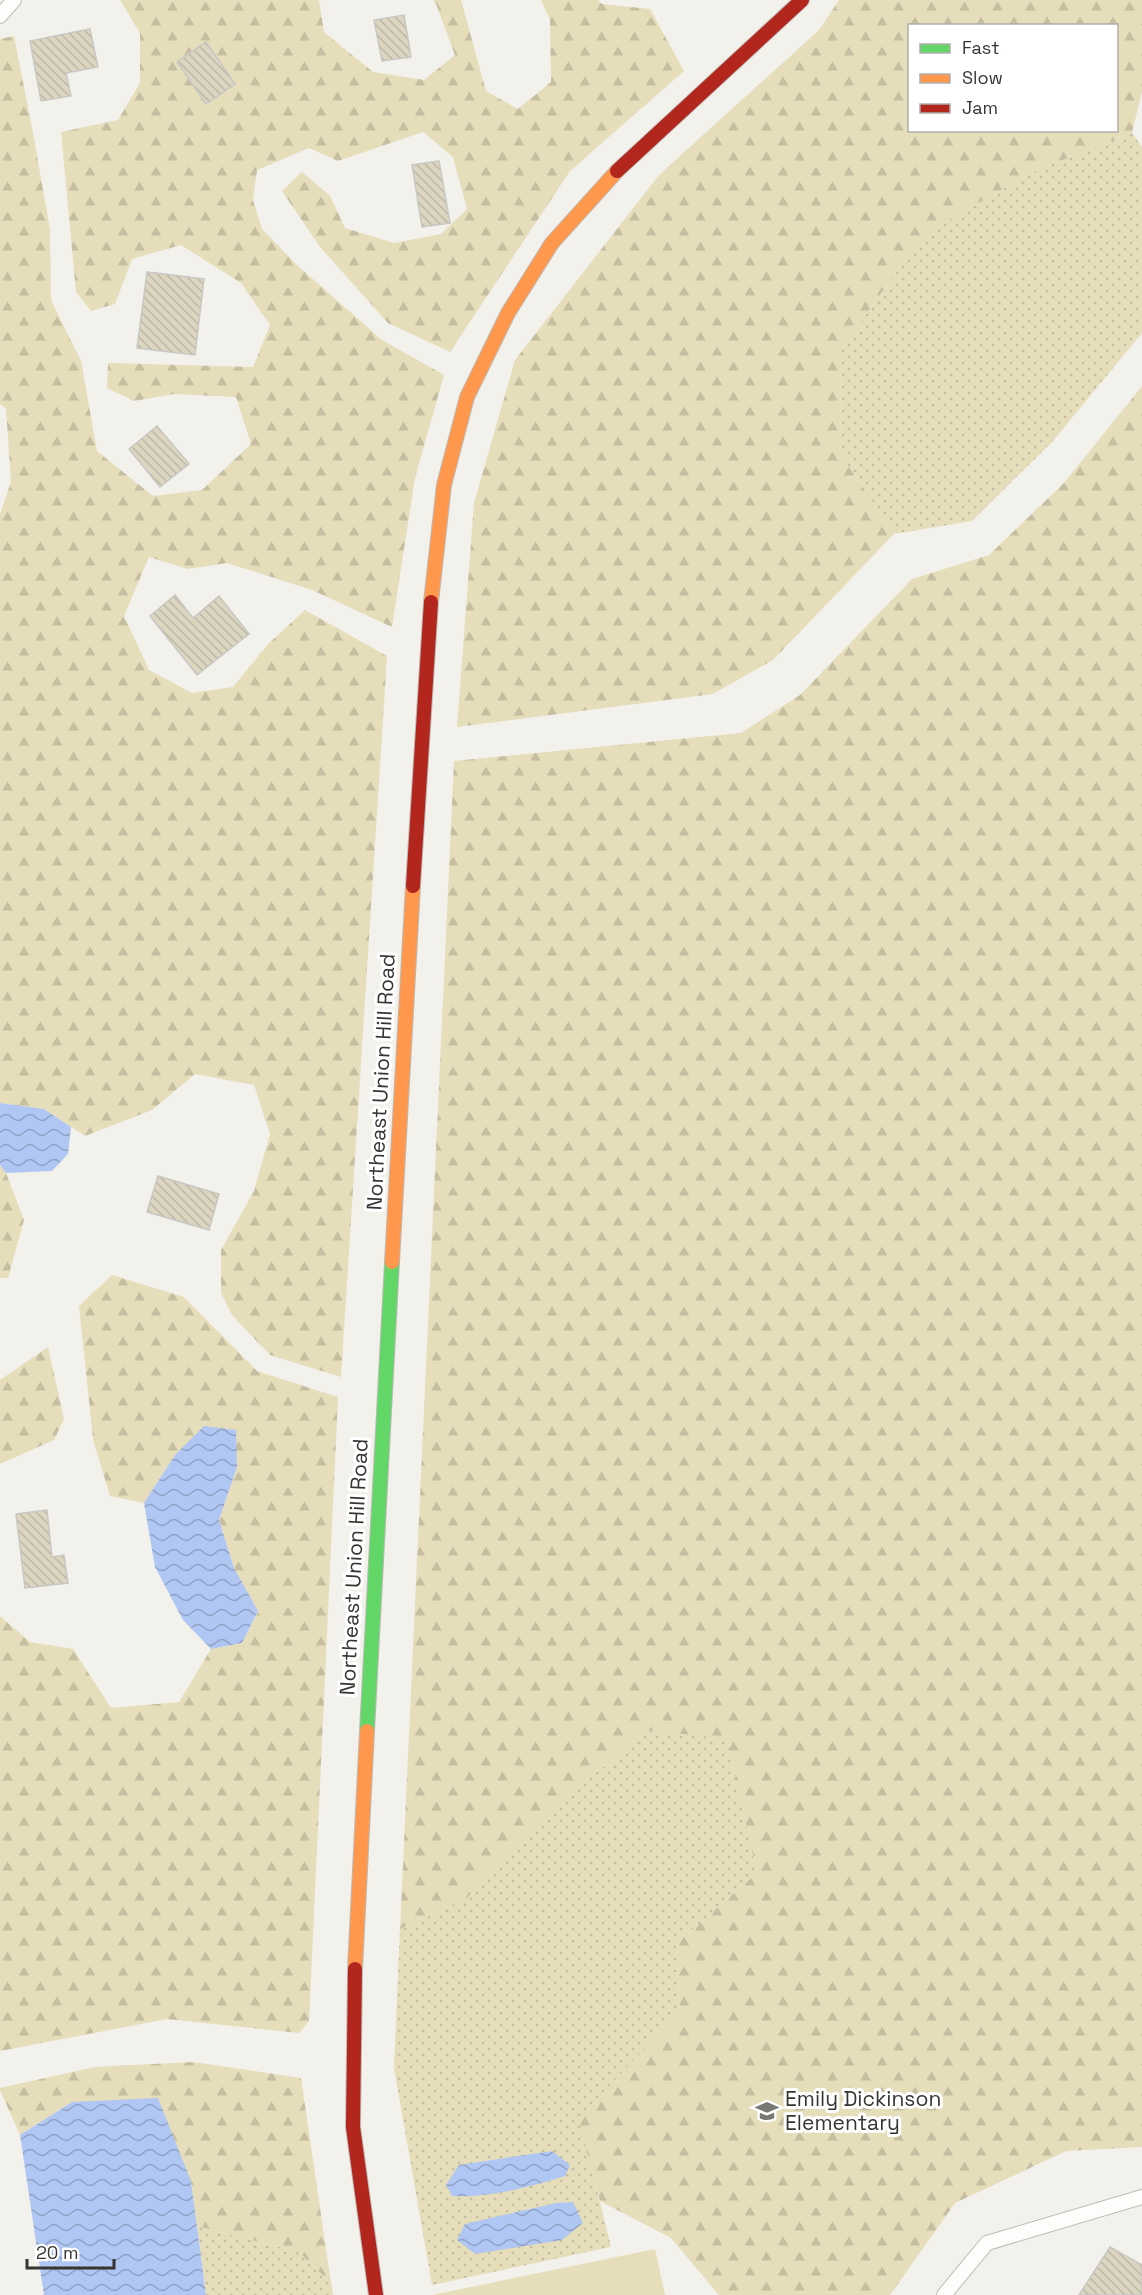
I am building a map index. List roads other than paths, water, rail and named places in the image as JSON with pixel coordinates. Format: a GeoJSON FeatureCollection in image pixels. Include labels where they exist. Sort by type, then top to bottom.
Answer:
{"type":"FeatureCollection","features":[{"type":"Feature","properties":{"kind":"street","name":"Northeast Union Hill Road"},"geometry":{"type":"LineString","coordinates":[[376,2295],[353,2127],[353,2012],[416,829],[429,615],[444,485],[467,397],[508,313],[552,243],[626,161],[722,76],[802,0]]}},
{"type":"Feature","properties":{"kind":"lane"},"geometry":{"type":"LineString","coordinates":[[0,16],[14,0]]}},
{"type":"Feature","properties":{"kind":"lane"},"geometry":{"type":"LineString","coordinates":[[944,2295],[987,2242],[1142,2197]]}},
{"type":"Feature","properties":{"kind":"water"},"geometry":{"type":"Polygon","coordinates":[[[0,1103],[44,1109],[71,1127],[68,1154],[52,1171],[6,1173],[0,1165],[0,1103]]]}},
{"type":"Feature","properties":{"kind":"water"},"geometry":{"type":"Polygon","coordinates":[[[204,1426],[236,1430],[237,1467],[219,1520],[234,1568],[258,1611],[242,1643],[211,1649],[183,1620],[155,1567],[144,1503],[175,1455],[204,1426]]]}},
{"type":"Feature","properties":{"kind":"water"},"geometry":{"type":"Polygon","coordinates":[[[158,2098],[191,2181],[206,2295],[44,2295],[20,2135],[72,2102],[158,2098]]]}},
{"type":"Feature","properties":{"kind":"water"},"geometry":{"type":"Polygon","coordinates":[[[552,2151],[570,2165],[565,2176],[524,2188],[480,2195],[452,2196],[446,2185],[459,2165],[552,2151]]]}},
{"type":"Feature","properties":{"kind":"water"},"geometry":{"type":"Polygon","coordinates":[[[573,2202],[583,2223],[562,2240],[475,2254],[457,2240],[465,2224],[556,2203],[573,2202]]]}},
{"type":"Feature","properties":{"kind":"place","name":"Emily Dickinson Elementary"},"geometry":{"type":"Point","coordinates":[767,2111]}}]}
